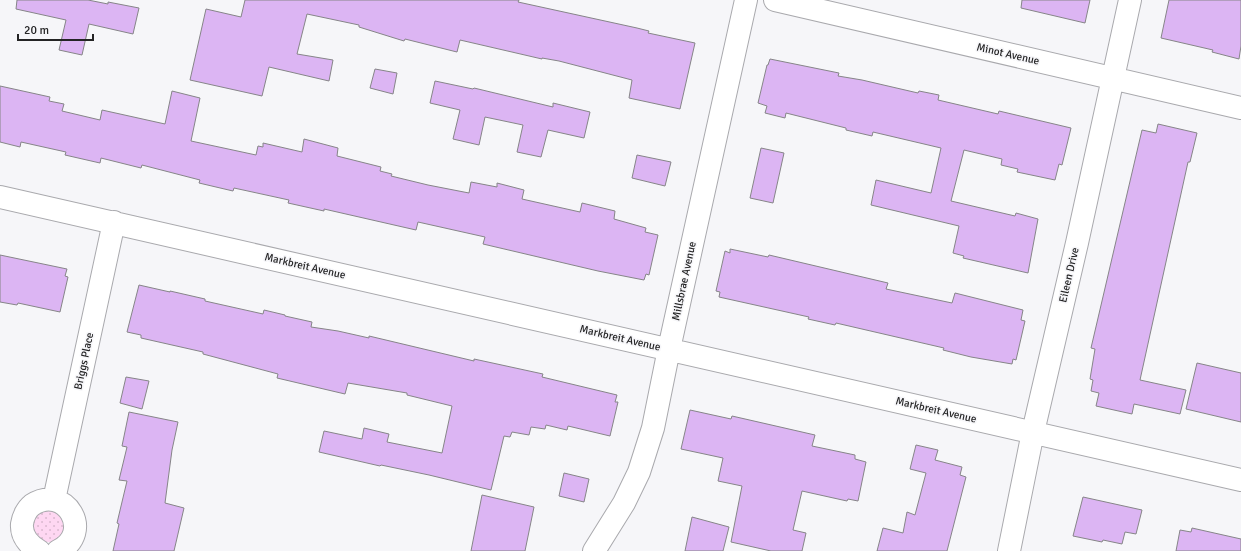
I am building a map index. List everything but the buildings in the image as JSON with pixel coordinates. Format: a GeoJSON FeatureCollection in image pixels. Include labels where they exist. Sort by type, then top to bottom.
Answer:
{"type":"FeatureCollection","features":[{"type":"Feature","properties":{"kind":"street","name":"Millsbrae Avenue"},"geometry":{"type":"LineString","coordinates":[[594,551],[624,503],[639,472],[653,428],[746,0]]}},
{"type":"Feature","properties":{"kind":"street","name":"Minot Avenue"},"geometry":{"type":"LineString","coordinates":[[775,0],[1241,108]]}},
{"type":"Feature","properties":{"kind":"street","name":"Eileen Drive"},"geometry":{"type":"LineString","coordinates":[[1009,551],[1033,432],[1077,243],[1130,0]]}},
{"type":"Feature","properties":{"kind":"street","name":"Markbreit Avenue"},"geometry":{"type":"LineString","coordinates":[[0,197],[1241,480]]}},
{"type":"Feature","properties":{"kind":"street","name":"Briggs Place"},"geometry":{"type":"LineString","coordinates":[[54,500],[114,222]]}},
{"type":"Feature","properties":{"kind":"street"},"geometry":{"type":"LineString","coordinates":[[38,551],[26,540],[22,523],[25,514],[30,507],[37,502],[46,500],[54,500],[63,503],[70,509],[74,517],[76,526],[74,534],[70,542],[58,551]]}},
{"type":"Feature","properties":{"kind":"shaded area"},"geometry":{"type":"Polygon","coordinates":[[[52,508],[65,519],[63,535],[54,542],[46,542],[38,538],[32,529],[36,513],[52,508]]]}}]}
